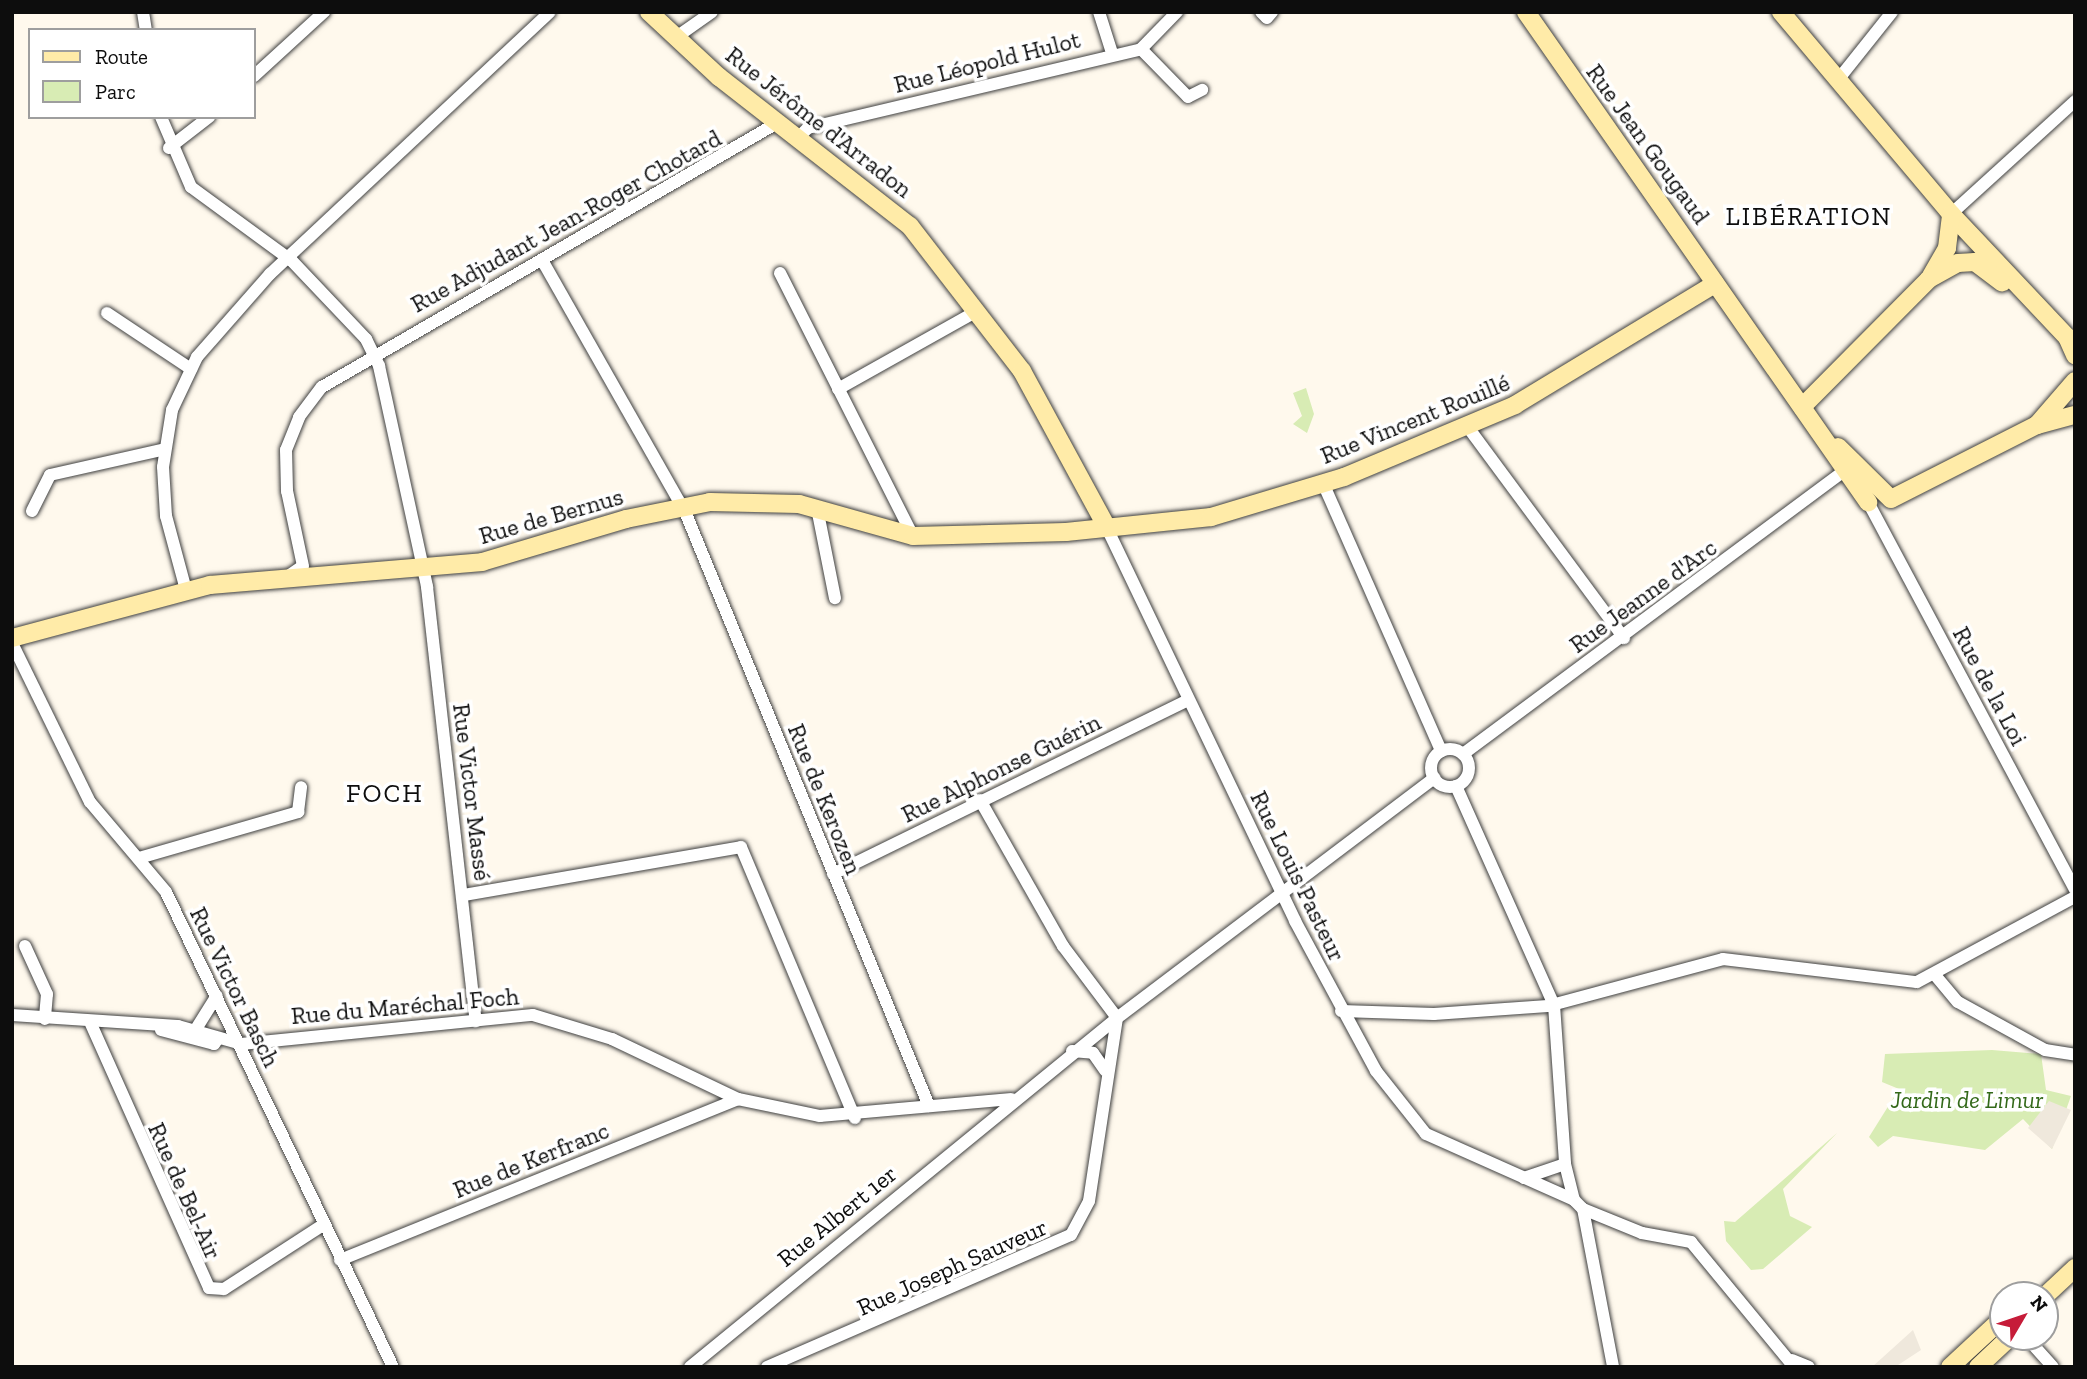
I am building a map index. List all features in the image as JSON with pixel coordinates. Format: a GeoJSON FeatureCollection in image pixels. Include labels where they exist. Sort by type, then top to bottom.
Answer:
{"type":"FeatureCollection","features":[{"type":"Feature","properties":{"kind":"street"},"geometry":{"type":"LineString","coordinates":[[256,74],[324,12]]}},
{"type":"Feature","properties":{"kind":"street"},"geometry":{"type":"LineString","coordinates":[[186,590],[164,499],[165,449],[191,369],[223,323],[288,257],[550,12]]}},
{"type":"Feature","properties":{"kind":"street","name":"Rue Jérôme d'Arradon"},"geometry":{"type":"LineString","coordinates":[[649,12],[675,38],[777,123],[894,208],[977,311],[1042,404],[1106,526]]}},
{"type":"Feature","properties":{"kind":"street"},"geometry":{"type":"LineString","coordinates":[[675,38],[687,17],[712,12]]}},
{"type":"Feature","properties":{"kind":"street"},"geometry":{"type":"LineString","coordinates":[[1099,12],[1112,53]]}},
{"type":"Feature","properties":{"kind":"street"},"geometry":{"type":"LineString","coordinates":[[1177,12],[1141,49],[1188,97],[1202,90]]}},
{"type":"Feature","properties":{"kind":"street","name":"Rue Jean Gougaud"},"geometry":{"type":"LineString","coordinates":[[1526,12],[1715,284],[1829,442]]}},
{"type":"Feature","properties":{"kind":"street"},"geometry":{"type":"LineString","coordinates":[[1781,12],[1951,214],[2071,337],[2075,356]]}},
{"type":"Feature","properties":{"kind":"street"},"geometry":{"type":"LineString","coordinates":[[1838,81],[1892,12]]}},
{"type":"Feature","properties":{"kind":"street","name":"Rue Léopold Hulot"},"geometry":{"type":"LineString","coordinates":[[798,138],[808,128],[1112,53],[1141,49]]}},
{"type":"Feature","properties":{"kind":"street"},"geometry":{"type":"LineString","coordinates":[[1802,407],[1929,279],[1947,248],[1951,214],[2075,102]]}},
{"type":"Feature","properties":{"kind":"street"},"geometry":{"type":"LineString","coordinates":[[162,119],[169,148],[198,193],[288,257],[374,354]]}},
{"type":"Feature","properties":{"kind":"street"},"geometry":{"type":"LineString","coordinates":[[169,148],[206,119]]}},
{"type":"Feature","properties":{"kind":"street","name":"Rue Adjudant Jean-Roger Chotard"},"geometry":{"type":"LineString","coordinates":[[307,571],[285,473],[292,431],[322,387],[374,354],[777,123]]}},
{"type":"Feature","properties":{"kind":"street","name":"Rue de Kerozen"},"geometry":{"type":"LineString","coordinates":[[542,260],[683,507],[929,1106]]}},
{"type":"Feature","properties":{"kind":"street"},"geometry":{"type":"LineString","coordinates":[[1929,279],[1958,263],[1987,266],[2075,356]]}},
{"type":"Feature","properties":{"kind":"street"},"geometry":{"type":"LineString","coordinates":[[780,273],[913,536]]}},
{"type":"Feature","properties":{"kind":"street","name":"Rue Vincent Rouillé"},"geometry":{"type":"LineString","coordinates":[[1106,526],[1211,517],[1323,483],[1467,426],[1544,392],[1715,284]]}},
{"type":"Feature","properties":{"kind":"street"},"geometry":{"type":"LineString","coordinates":[[838,389],[977,311]]}},
{"type":"Feature","properties":{"kind":"street"},"geometry":{"type":"LineString","coordinates":[[107,313],[191,369]]}},
{"type":"Feature","properties":{"kind":"street","name":"Rue Victor Massé"},"geometry":{"type":"LineString","coordinates":[[374,354],[424,569],[464,895],[476,1021]]}},
{"type":"Feature","properties":{"kind":"street"},"geometry":{"type":"LineString","coordinates":[[2037,425],[2075,381]]}},
{"type":"Feature","properties":{"kind":"street"},"geometry":{"type":"LineString","coordinates":[[1829,442],[1891,499],[2037,425],[2075,415]]}},
{"type":"Feature","properties":{"kind":"street"},"geometry":{"type":"LineString","coordinates":[[1467,426],[1624,638]]}},
{"type":"Feature","properties":{"kind":"street"},"geometry":{"type":"LineString","coordinates":[[1829,442],[1868,502]]}},
{"type":"Feature","properties":{"kind":"street"},"geometry":{"type":"LineString","coordinates":[[32,511],[50,475],[165,449]]}},
{"type":"Feature","properties":{"kind":"street","name":"Rue Jeanne d'Arc"},"geometry":{"type":"LineString","coordinates":[[1463,754],[1624,638],[1846,470]]}},
{"type":"Feature","properties":{"kind":"street"},"geometry":{"type":"LineString","coordinates":[[1323,483],[1441,751]]}},
{"type":"Feature","properties":{"kind":"street","name":"Rue de Bernus"},"geometry":{"type":"LineString","coordinates":[[12,638],[186,590],[287,577],[307,571],[424,569],[507,556],[683,507],[729,500],[817,508],[913,536],[1106,526]]}},
{"type":"Feature","properties":{"kind":"street","name":"Rue de la Loi"},"geometry":{"type":"LineString","coordinates":[[1868,502],[2075,890]]}},
{"type":"Feature","properties":{"kind":"street"},"geometry":{"type":"LineString","coordinates":[[817,508],[835,598]]}},
{"type":"Feature","properties":{"kind":"street","name":"Rue Louis Pasteur"},"geometry":{"type":"LineString","coordinates":[[1106,526],[1188,700],[1341,1010],[1420,1129],[1642,1233],[1668,1234],[1691,1242],[1793,1363]]}},
{"type":"Feature","properties":{"kind":"street","name":"Rue Victor Basch"},"geometry":{"type":"LineString","coordinates":[[12,643],[90,802],[166,892],[241,1044],[323,1226],[393,1367]]}},
{"type":"Feature","properties":{"kind":"street","name":"Rue Alphonse Guérin"},"geometry":{"type":"LineString","coordinates":[[833,874],[1188,700]]}},
{"type":"Feature","properties":{"kind":"street"},"geometry":{"type":"LineString","coordinates":[[1441,751],[1463,754],[1469,772],[1456,786]]}},
{"type":"Feature","properties":{"kind":"street"},"geometry":{"type":"LineString","coordinates":[[1434,778],[1431,766],[1441,751]]}},
{"type":"Feature","properties":{"kind":"street"},"geometry":{"type":"LineString","coordinates":[[980,800],[1063,946],[1117,1018],[1283,888],[1434,778]]}},
{"type":"Feature","properties":{"kind":"street"},"geometry":{"type":"LineString","coordinates":[[1434,778],[1456,786],[1554,1005],[1565,1164],[1579,1205],[1613,1367]]}},
{"type":"Feature","properties":{"kind":"street"},"geometry":{"type":"LineString","coordinates":[[139,858],[298,812],[301,787]]}},
{"type":"Feature","properties":{"kind":"street"},"geometry":{"type":"LineString","coordinates":[[464,895],[741,847],[855,1118]]}},
{"type":"Feature","properties":{"kind":"street"},"geometry":{"type":"LineString","coordinates":[[1341,1010],[1434,1014],[1554,1005],[1723,959],[1917,982],[1935,975],[2075,897]]}},
{"type":"Feature","properties":{"kind":"street"},"geometry":{"type":"LineString","coordinates":[[26,946],[44,984],[45,1019]]}},
{"type":"Feature","properties":{"kind":"street"},"geometry":{"type":"LineString","coordinates":[[1935,975],[1958,1002],[2045,1050],[2075,1055]]}},
{"type":"Feature","properties":{"kind":"street"},"geometry":{"type":"LineString","coordinates":[[196,1029],[217,996]]}},
{"type":"Feature","properties":{"kind":"street"},"geometry":{"type":"LineString","coordinates":[[12,1015],[161,1030],[196,1029],[218,1039],[215,1044],[161,1030]]}},
{"type":"Feature","properties":{"kind":"street","name":"Rue du Maréchal Foch"},"geometry":{"type":"LineString","coordinates":[[218,1039],[241,1044],[533,1015],[579,1027],[738,1100],[855,1118],[973,1100],[1012,1099]]}},
{"type":"Feature","properties":{"kind":"street","name":"Rue Albert 1er"},"geometry":{"type":"LineString","coordinates":[[690,1367],[1012,1099],[1117,1018]]}},
{"type":"Feature","properties":{"kind":"street","name":"Rue Joseph Sauveur"},"geometry":{"type":"LineString","coordinates":[[767,1367],[1071,1235],[1089,1201],[1105,1070],[1117,1018]]}},
{"type":"Feature","properties":{"kind":"street","name":"Rue de Bel-Air"},"geometry":{"type":"LineString","coordinates":[[91,1024],[209,1288],[224,1289],[323,1226]]}},
{"type":"Feature","properties":{"kind":"street"},"geometry":{"type":"LineString","coordinates":[[1072,1051],[1093,1053],[1105,1070]]}},
{"type":"Feature","properties":{"kind":"street","name":"Rue de Kerfranc"},"geometry":{"type":"LineString","coordinates":[[340,1260],[738,1100]]}},
{"type":"Feature","properties":{"kind":"street"},"geometry":{"type":"LineString","coordinates":[[1524,1178],[1565,1164]]}},
{"type":"Feature","properties":{"kind":"street"},"geometry":{"type":"LineString","coordinates":[[2059,1283],[2075,1268]]}},
{"type":"Feature","properties":{"kind":"street"},"geometry":{"type":"LineString","coordinates":[[1966,1364],[1989,1335]]}},
{"type":"Feature","properties":{"kind":"street"},"geometry":{"type":"LineString","coordinates":[[1966,1364],[1989,1350]]}},
{"type":"Feature","properties":{"kind":"street"},"geometry":{"type":"LineString","coordinates":[[2039,1351],[2053,1367]]}},
{"type":"Feature","properties":{"kind":"street"},"geometry":{"type":"LineString","coordinates":[[1793,1363],[1809,1367]]}},
{"type":"Feature","properties":{"kind":"green space"},"geometry":{"type":"Polygon","coordinates":[[[1306,388],[1314,414],[1307,433],[1293,424],[1302,416],[1293,393],[1306,388]]]}},
{"type":"Feature","properties":{"kind":"green space","name":"Jardin de Limur"},"geometry":{"type":"Polygon","coordinates":[[[1992,1050],[2041,1054],[2046,1090],[2071,1096],[2052,1149],[2023,1119],[1985,1150],[1893,1136],[1878,1147],[1869,1137],[1899,1089],[1882,1082],[1885,1054],[1992,1050]]]}},
{"type":"Feature","properties":{"kind":"green space"},"geometry":{"type":"Polygon","coordinates":[[[1837,1133],[1783,1189],[1790,1216],[1812,1227],[1763,1269],[1751,1270],[1726,1241],[1724,1221],[1735,1222],[1837,1133]]]}},
{"type":"Feature","properties":{"kind":"shaded area"},"geometry":{"type":"Polygon","coordinates":[[[2049,1101],[2071,1110],[2052,1149],[2028,1128],[2049,1101]]]}},
{"type":"Feature","properties":{"kind":"shaded area"},"geometry":{"type":"Polygon","coordinates":[[[1913,1330],[1921,1350],[1895,1367],[1872,1367],[1913,1330]]]}},
{"type":"Feature","properties":{"kind":"district","name":"LIBÉRATION"},"geometry":{"type":"Point","coordinates":[1809,217]}},
{"type":"Feature","properties":{"kind":"district","name":"FOCH"},"geometry":{"type":"Point","coordinates":[385,794]}}]}
